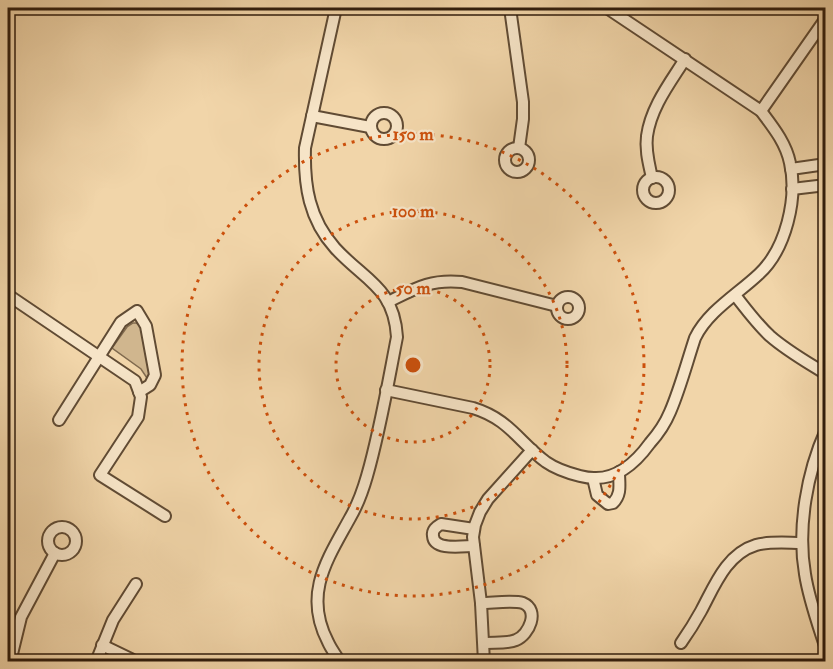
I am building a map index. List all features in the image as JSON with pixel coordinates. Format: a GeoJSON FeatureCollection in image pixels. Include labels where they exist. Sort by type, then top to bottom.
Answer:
{"type":"FeatureCollection","features":[{"type":"Feature","properties":{"kind":"street"},"geometry":{"type":"LineString","coordinates":[[336,8],[305,148],[307,193],[312,211],[334,248],[371,280],[388,302],[396,321],[397,337],[366,477],[351,516],[327,559],[320,578],[318,601],[320,619],[327,641],[340,662]]}},
{"type":"Feature","properties":{"kind":"street"},"geometry":{"type":"LineString","coordinates":[[510,8],[523,102],[519,148]]}},
{"type":"Feature","properties":{"kind":"street"},"geometry":{"type":"LineString","coordinates":[[386,390],[485,411],[510,428],[548,463],[563,471],[594,478],[606,477],[630,465],[660,430],[670,412],[700,326],[762,272],[774,255],[791,212],[792,179],[786,151],[776,131],[761,111],[608,8]]}},
{"type":"Feature","properties":{"kind":"street"},"geometry":{"type":"LineString","coordinates":[[761,111],[825,18]]}},
{"type":"Feature","properties":{"kind":"street"},"geometry":{"type":"LineString","coordinates":[[652,178],[647,150],[647,136],[651,121],[657,103],[685,60]]}},
{"type":"Feature","properties":{"kind":"street"},"geometry":{"type":"LineString","coordinates":[[312,116],[370,127]]}},
{"type":"Feature","properties":{"kind":"street"},"geometry":{"type":"LineString","coordinates":[[792,179],[825,164]]}},
{"type":"Feature","properties":{"kind":"street"},"geometry":{"type":"LineString","coordinates":[[792,179],[825,185]]}},
{"type":"Feature","properties":{"kind":"street"},"geometry":{"type":"LineString","coordinates":[[388,302],[432,282],[448,281],[462,282],[557,306]]}},
{"type":"Feature","properties":{"kind":"street"},"geometry":{"type":"LineString","coordinates":[[8,295],[135,381],[141,397],[138,417],[100,475],[165,516]]}},
{"type":"Feature","properties":{"kind":"street"},"geometry":{"type":"LineString","coordinates":[[735,295],[769,334],[825,374]]}},
{"type":"Feature","properties":{"kind":"street"},"geometry":{"type":"LineString","coordinates":[[59,420],[121,322],[137,311],[146,326],[155,375],[150,385],[139,392]]}},
{"type":"Feature","properties":{"kind":"street"},"geometry":{"type":"LineString","coordinates":[[825,430],[809,481],[802,543],[811,601],[825,649]]}},
{"type":"Feature","properties":{"kind":"street"},"geometry":{"type":"LineString","coordinates":[[484,662],[474,529],[488,499],[532,450]]}},
{"type":"Feature","properties":{"kind":"street"},"geometry":{"type":"LineString","coordinates":[[594,478],[597,495],[608,504],[613,504],[620,492],[619,472]]}},
{"type":"Feature","properties":{"kind":"street"},"geometry":{"type":"LineString","coordinates":[[474,529],[441,524],[435,529],[433,536],[435,542],[440,546],[474,546]]}},
{"type":"Feature","properties":{"kind":"street"},"geometry":{"type":"LineString","coordinates":[[681,643],[699,615],[713,585],[735,559],[757,545],[802,543]]}},
{"type":"Feature","properties":{"kind":"street"},"geometry":{"type":"LineString","coordinates":[[10,662],[21,617],[55,553]]}},
{"type":"Feature","properties":{"kind":"street"},"geometry":{"type":"LineString","coordinates":[[96,662],[113,620],[136,584]]}},
{"type":"Feature","properties":{"kind":"street"},"geometry":{"type":"LineString","coordinates":[[481,603],[522,603],[529,608],[532,615],[532,620],[520,638],[484,643]]}},
{"type":"Feature","properties":{"kind":"street"},"geometry":{"type":"LineString","coordinates":[[102,645],[131,658],[131,662]]}},
{"type":"Feature","properties":{"kind":"shaded area"},"geometry":{"type":"Polygon","coordinates":[[[133,323],[142,327],[151,372],[149,381],[141,369],[112,348],[127,327],[133,323]]]}}]}
